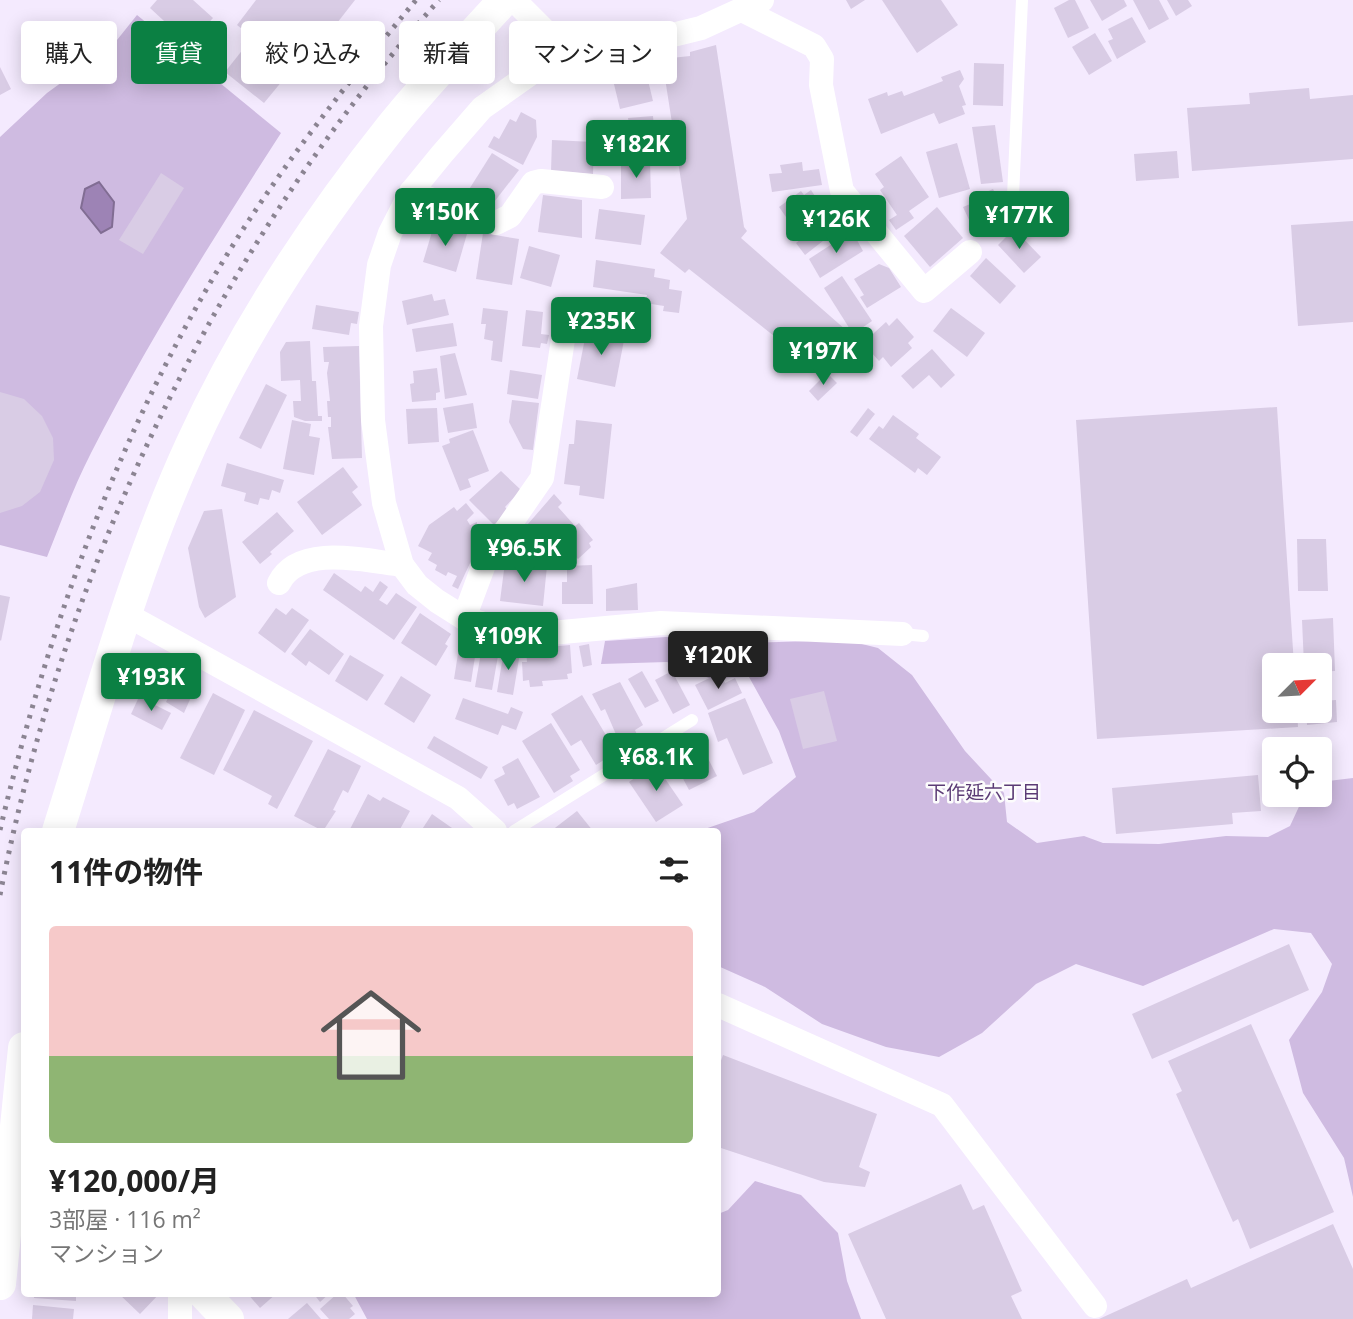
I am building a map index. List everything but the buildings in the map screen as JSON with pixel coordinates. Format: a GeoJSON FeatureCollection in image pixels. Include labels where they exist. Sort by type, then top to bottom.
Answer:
{"type":"FeatureCollection","features":[{"type":"Feature","properties":{"kind":"street"},"geometry":{"type":"LineString","coordinates":[[59,828],[156,527],[191,444],[236,357],[285,273],[392,124],[504,0]]}},
{"type":"Feature","properties":{"kind":"street"},"geometry":{"type":"LineString","coordinates":[[514,0],[535,21]]}},
{"type":"Feature","properties":{"kind":"street"},"geometry":{"type":"LineString","coordinates":[[677,34],[701,28],[752,5],[814,46],[822,60],[821,85],[842,191],[923,291],[971,252]]}},
{"type":"Feature","properties":{"kind":"street"},"geometry":{"type":"LineString","coordinates":[[516,84],[482,108],[411,192],[390,233],[379,265],[371,326],[373,420],[384,503],[402,565],[417,585],[464,618],[504,630],[540,634],[661,623],[913,635]]}},
{"type":"Feature","properties":{"kind":"street"},"geometry":{"type":"LineString","coordinates":[[411,192],[496,223],[510,216],[533,183],[541,181],[601,187]]}},
{"type":"Feature","properties":{"kind":"street"},"geometry":{"type":"LineString","coordinates":[[464,618],[486,559],[542,478],[567,313]]}},
{"type":"Feature","properties":{"kind":"street"},"geometry":{"type":"LineString","coordinates":[[279,583],[283,575],[318,556],[402,565]]}},
{"type":"Feature","properties":{"kind":"street"},"geometry":{"type":"LineString","coordinates":[[127,615],[458,798],[484,828]]}},
{"type":"Feature","properties":{"kind":"street"},"geometry":{"type":"LineString","coordinates":[[721,1006],[942,1105],[1095,1306]]}},
{"type":"Feature","properties":{"kind":"street"},"geometry":{"type":"LineString","coordinates":[[9,1266],[21,1097]]}},
{"type":"Feature","properties":{"kind":"street"},"geometry":{"type":"LineString","coordinates":[[180,1297],[180,1319]]}},
{"type":"Feature","properties":{"kind":"street"},"geometry":{"type":"LineString","coordinates":[[207,1297],[228,1319]]}},
{"type":"Feature","properties":{"kind":"lane"},"geometry":{"type":"LineString","coordinates":[[1013,196],[1022,0]]}},
{"type":"Feature","properties":{"kind":"lane"},"geometry":{"type":"LineString","coordinates":[[519,828],[692,720]]}},
{"type":"Feature","properties":{"kind":"shaded area"},"geometry":{"type":"Polygon","coordinates":[[[137,15],[144,21],[132,21],[137,15]]]}},
{"type":"Feature","properties":{"kind":"shaded area"},"geometry":{"type":"Polygon","coordinates":[[[131,22],[131,84],[221,84],[281,133],[206,251],[112,412],[85,466],[47,557],[0,545],[0,137],[59,84],[117,84],[117,40],[131,22]]]}},
{"type":"Feature","properties":{"kind":"shaded area"},"geometry":{"type":"Polygon","coordinates":[[[99,182],[114,202],[112,227],[101,233],[81,208],[85,189],[99,182]]]}},
{"type":"Feature","properties":{"kind":"shaded area"},"geometry":{"type":"Polygon","coordinates":[[[666,637],[747,643],[846,640],[878,648],[912,675],[965,751],[1004,793],[1007,822],[1037,843],[1084,836],[1103,843],[1159,844],[1226,836],[1268,837],[1290,826],[1299,807],[1332,807],[1332,781],[1353,778],[1353,1197],[1344,1158],[1303,1093],[1289,1040],[1322,992],[1332,964],[1311,933],[1274,929],[1143,986],[1076,964],[1036,984],[982,1033],[939,1057],[886,1047],[822,1024],[765,987],[721,967],[721,828],[708,828],[754,812],[796,777],[779,731],[749,677],[709,678],[667,662],[601,664],[605,641],[666,637]]]}},
{"type":"Feature","properties":{"kind":"shaded area"},"geometry":{"type":"Polygon","coordinates":[[[755,1181],[801,1195],[838,1233],[847,1281],[861,1319],[367,1319],[355,1297],[721,1297],[721,1213],[728,1210],[755,1181]]]}},
{"type":"Feature","properties":{"kind":"railway"},"geometry":{"type":"LineString","coordinates":[[0,830],[38,687],[86,546],[113,477],[177,343],[235,241],[283,170],[416,0]]}},
{"type":"Feature","properties":{"kind":"railway"},"geometry":{"type":"LineString","coordinates":[[0,895],[28,772],[65,652],[108,533],[160,418],[219,306],[285,199],[358,97],[439,0]]}},
{"type":"Feature","properties":{"kind":"district","name":"下作延六丁目"},"geometry":{"type":"Point","coordinates":[984,792]}}]}
